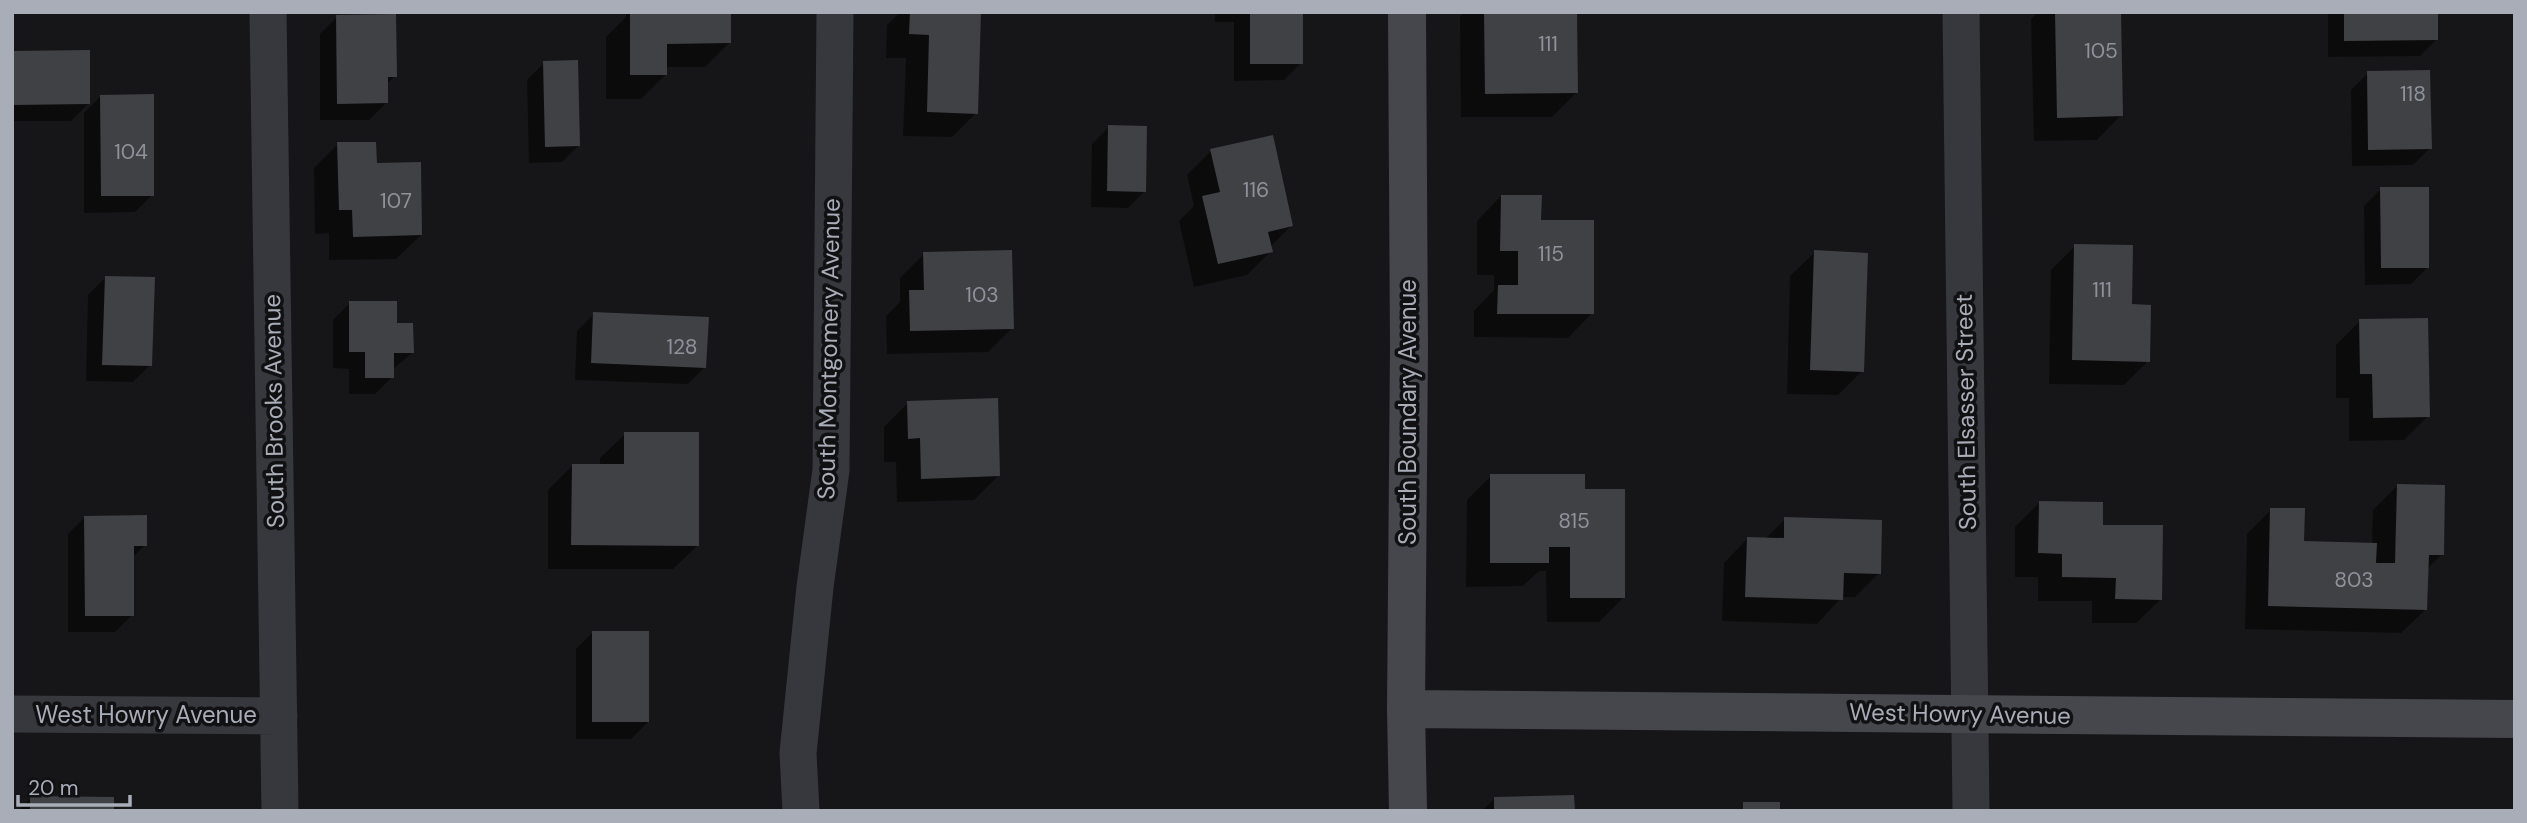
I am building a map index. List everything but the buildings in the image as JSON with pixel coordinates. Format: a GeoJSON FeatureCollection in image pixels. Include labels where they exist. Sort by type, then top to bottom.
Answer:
{"type":"FeatureCollection","features":[{"type":"Feature","properties":{"kind":"street","name":"South Brooks Avenue"},"geometry":{"type":"LineString","coordinates":[[268,12],[280,811]]}},
{"type":"Feature","properties":{"kind":"street","name":"South Montgomery Avenue"},"geometry":{"type":"LineString","coordinates":[[801,811],[798,753],[815,587],[831,470],[835,12]]}},
{"type":"Feature","properties":{"kind":"street","name":"South Boundary Avenue"},"geometry":{"type":"LineString","coordinates":[[1407,12],[1408,811]]}},
{"type":"Feature","properties":{"kind":"street","name":"South Elsasser Street"},"geometry":{"type":"LineString","coordinates":[[1961,12],[1971,811]]}},
{"type":"Feature","properties":{"kind":"street","name":"West Howry Avenue"},"geometry":{"type":"LineString","coordinates":[[1406,709],[2515,719]]}},
{"type":"Feature","properties":{"kind":"street","name":"West Howry Avenue"},"geometry":{"type":"LineString","coordinates":[[12,714],[279,716]]}}]}
